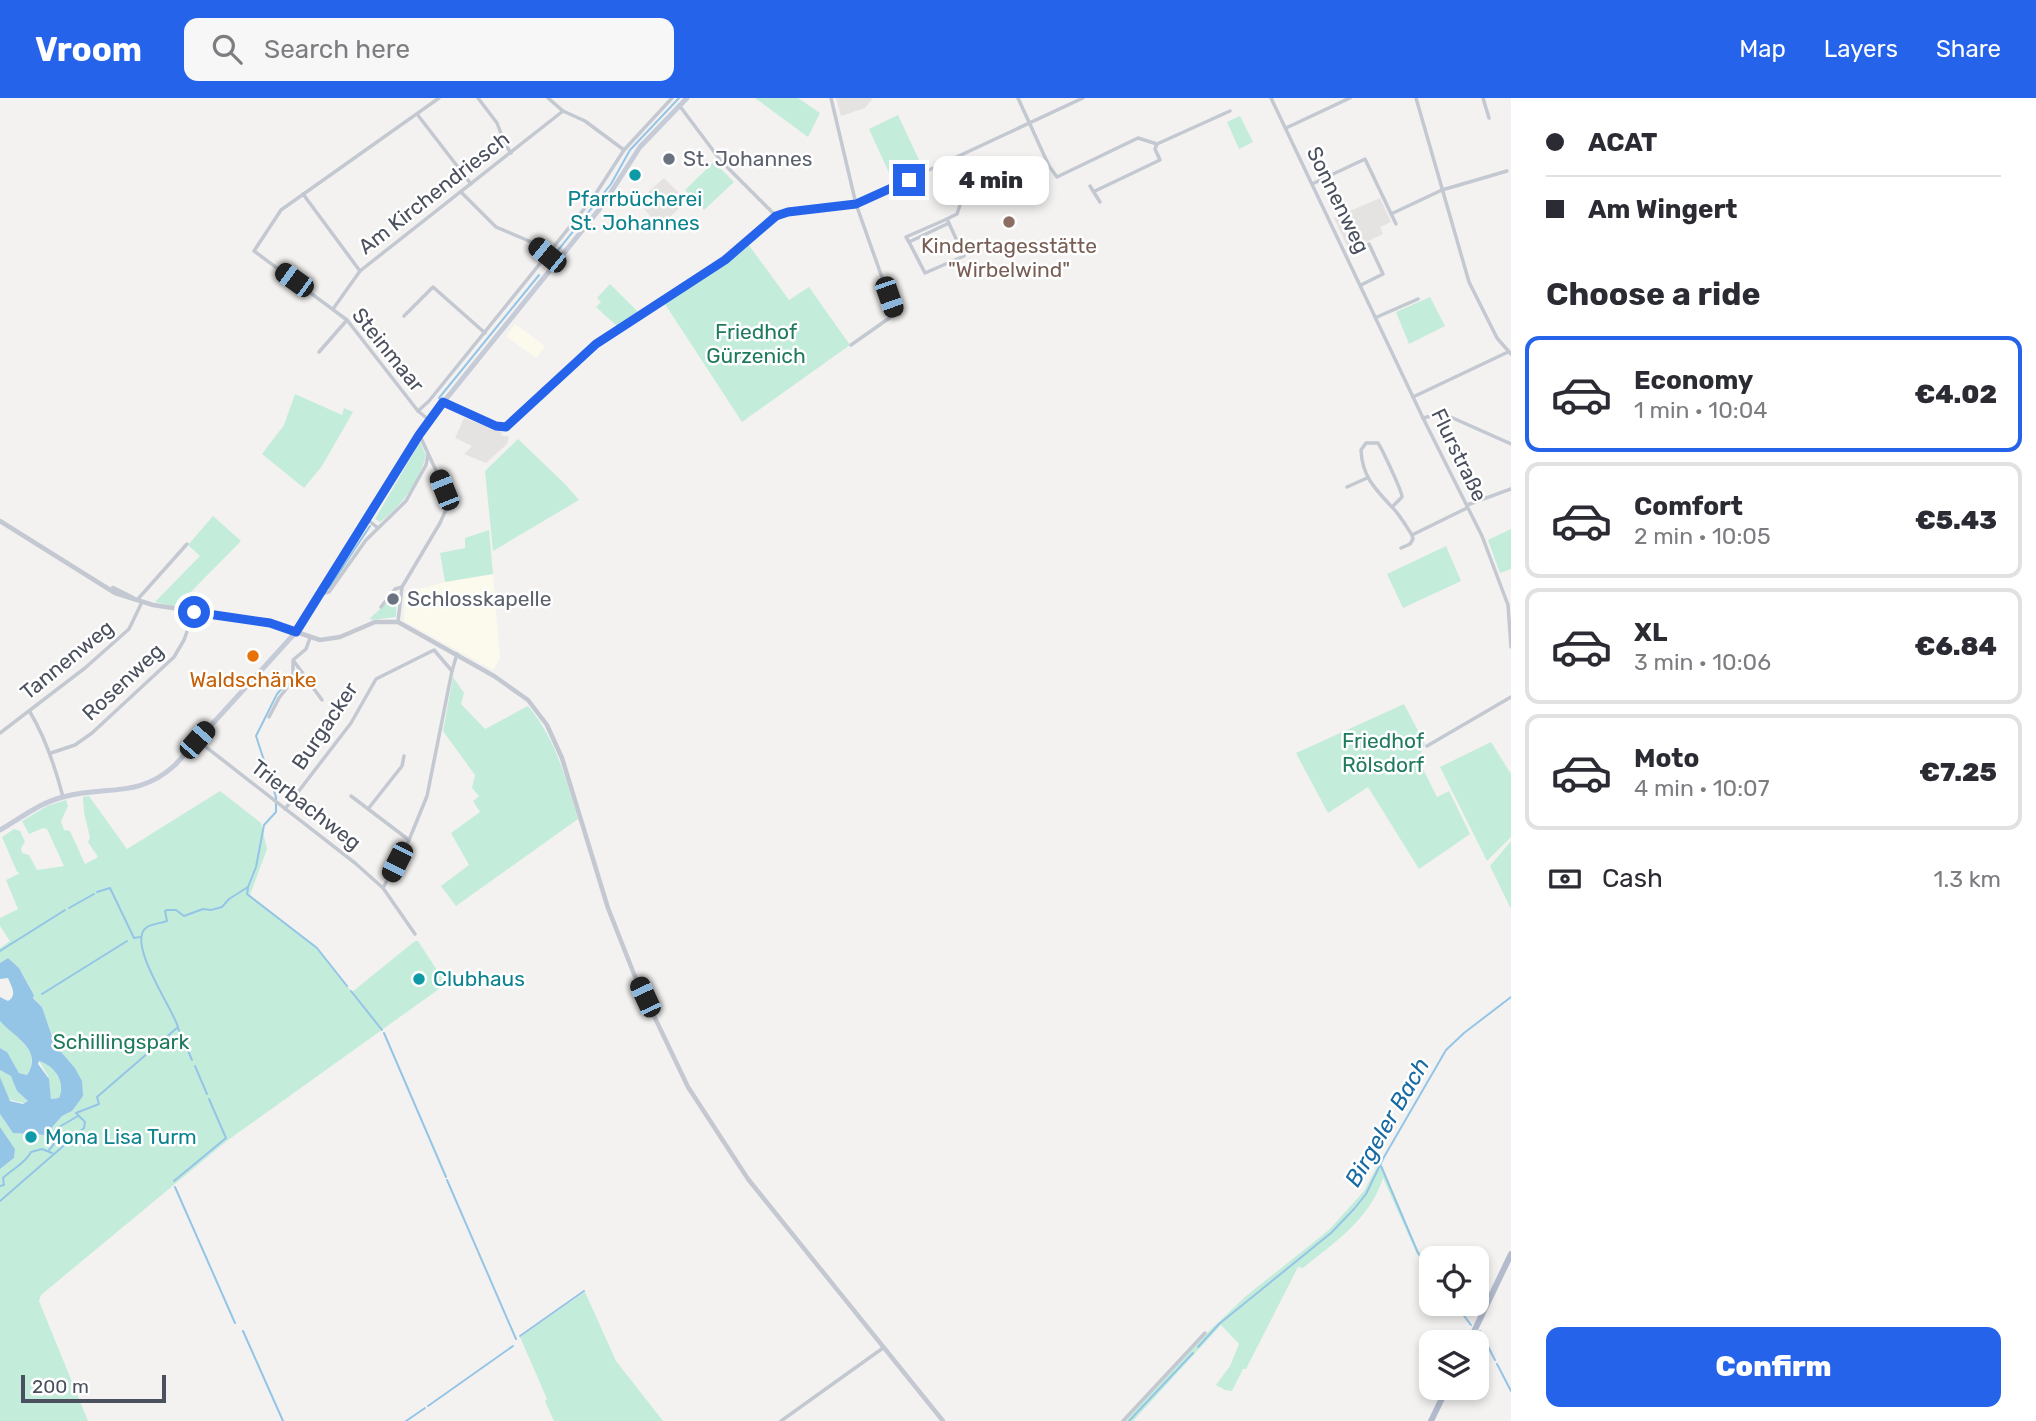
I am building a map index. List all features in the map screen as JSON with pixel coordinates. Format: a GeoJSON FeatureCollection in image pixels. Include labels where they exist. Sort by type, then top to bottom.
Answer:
{"type":"FeatureCollection","features":[{"type":"Feature","properties":{"kind":"main road"},"geometry":{"type":"LineString","coordinates":[[0,830],[39,806],[63,797],[123,791],[153,782],[176,765],[296,632],[429,420],[602,206],[640,147],[687,98]]}},
{"type":"Feature","properties":{"kind":"main road"},"geometry":{"type":"LineString","coordinates":[[1475,1330],[1511,1254]]}},
{"type":"Feature","properties":{"kind":"main road"},"geometry":{"type":"LineString","coordinates":[[1431,1421],[1441,1400]]}},
{"type":"Feature","properties":{"kind":"street"},"geometry":{"type":"LineString","coordinates":[[360,271],[303,194],[439,98]]}},
{"type":"Feature","properties":{"kind":"street"},"geometry":{"type":"LineString","coordinates":[[478,98],[497,123],[511,153]]}},
{"type":"Feature","properties":{"kind":"street"},"geometry":{"type":"LineString","coordinates":[[548,98],[563,111],[585,121],[624,150]]}},
{"type":"Feature","properties":{"kind":"street"},"geometry":{"type":"LineString","coordinates":[[418,411],[485,333],[601,187],[624,150],[672,98]]}},
{"type":"Feature","properties":{"kind":"street"},"geometry":{"type":"LineString","coordinates":[[831,98],[856,204],[895,314],[851,345]]}},
{"type":"Feature","properties":{"kind":"street"},"geometry":{"type":"LineString","coordinates":[[1018,98],[1057,177],[1138,138],[1157,144],[1230,111]]}},
{"type":"Feature","properties":{"kind":"street"},"geometry":{"type":"LineString","coordinates":[[443,402],[496,426],[506,427],[596,344],[725,260],[776,216],[788,212],[856,204],[1083,98]]}},
{"type":"Feature","properties":{"kind":"street","name":"Sonnenweg"},"geometry":{"type":"LineString","coordinates":[[1271,98],[1413,397]]}},
{"type":"Feature","properties":{"kind":"street"},"geometry":{"type":"LineString","coordinates":[[1286,128],[1350,98]]}},
{"type":"Feature","properties":{"kind":"street"},"geometry":{"type":"LineString","coordinates":[[1413,397],[1509,353],[1492,330],[1469,282],[1416,98]]}},
{"type":"Feature","properties":{"kind":"street"},"geometry":{"type":"LineString","coordinates":[[1483,98],[1489,118]]}},
{"type":"Feature","properties":{"kind":"street"},"geometry":{"type":"LineString","coordinates":[[679,106],[721,160],[776,216]]}},
{"type":"Feature","properties":{"kind":"street","name":"Am Kirchendriesch"},"geometry":{"type":"LineString","coordinates":[[333,309],[360,271],[563,111]]}},
{"type":"Feature","properties":{"kind":"street"},"geometry":{"type":"LineString","coordinates":[[417,114],[471,184]]}},
{"type":"Feature","properties":{"kind":"street"},"geometry":{"type":"LineString","coordinates":[[1095,191],[1160,160],[1157,144]]}},
{"type":"Feature","properties":{"kind":"street","name":"Sonnenweg"},"geometry":{"type":"LineString","coordinates":[[1312,184],[1365,159],[1396,225]]}},
{"type":"Feature","properties":{"kind":"street"},"geometry":{"type":"LineString","coordinates":[[948,221],[964,256],[923,273],[906,237],[948,221],[957,214],[965,190],[951,160]]}},
{"type":"Feature","properties":{"kind":"street"},"geometry":{"type":"LineString","coordinates":[[1391,214],[1442,190],[1507,172]]}},
{"type":"Feature","properties":{"kind":"street"},"geometry":{"type":"LineString","coordinates":[[1090,186],[1100,202]]}},
{"type":"Feature","properties":{"kind":"street"},"geometry":{"type":"LineString","coordinates":[[461,192],[496,227],[529,241],[547,255]]}},
{"type":"Feature","properties":{"kind":"street","name":"Steinmaar"},"geometry":{"type":"LineString","coordinates":[[303,194],[278,212],[254,251],[347,320],[418,411],[429,420]]}},
{"type":"Feature","properties":{"kind":"street","name":"Sonnenweg"},"geometry":{"type":"LineString","coordinates":[[1361,285],[1383,274],[1369,244]]}},
{"type":"Feature","properties":{"kind":"street"},"geometry":{"type":"LineString","coordinates":[[404,316],[433,287],[485,333]]}},
{"type":"Feature","properties":{"kind":"street"},"geometry":{"type":"LineString","coordinates":[[1377,317],[1418,299]]}},
{"type":"Feature","properties":{"kind":"street"},"geometry":{"type":"LineString","coordinates":[[320,352],[347,320]]}},
{"type":"Feature","properties":{"kind":"street","name":"Flurstraße"},"geometry":{"type":"LineString","coordinates":[[1413,397],[1494,564],[1508,605],[1511,647]]}},
{"type":"Feature","properties":{"kind":"street"},"geometry":{"type":"LineString","coordinates":[[1423,418],[1446,415],[1511,444]]}},
{"type":"Feature","properties":{"kind":"street"},"geometry":{"type":"LineString","coordinates":[[398,622],[402,587],[448,505],[429,453],[419,435]]}},
{"type":"Feature","properties":{"kind":"street"},"geometry":{"type":"LineString","coordinates":[[1392,507],[1403,493],[1378,443],[1366,443],[1363,445],[1362,457],[1367,478],[1412,535],[1410,544],[1401,548]]}},
{"type":"Feature","properties":{"kind":"street"},"geometry":{"type":"LineString","coordinates":[[320,594],[329,592],[358,550],[406,501],[426,465],[429,453]]}},
{"type":"Feature","properties":{"kind":"street"},"geometry":{"type":"LineString","coordinates":[[1347,487],[1367,478]]}},
{"type":"Feature","properties":{"kind":"street"},"geometry":{"type":"LineString","coordinates":[[1412,535],[1467,507],[1511,489]]}},
{"type":"Feature","properties":{"kind":"street"},"geometry":{"type":"LineString","coordinates":[[368,520],[378,528]]}},
{"type":"Feature","properties":{"kind":"street"},"geometry":{"type":"LineString","coordinates":[[0,521],[108,587],[139,601],[270,623],[310,638],[327,640],[376,622],[398,622],[510,686],[536,711],[555,741],[569,776],[608,908],[634,974],[688,1087],[748,1179],[943,1421]]}},
{"type":"Feature","properties":{"kind":"street","name":"Tannenweg"},"geometry":{"type":"LineString","coordinates":[[0,733],[30,712],[130,629],[139,601],[187,544]]}},
{"type":"Feature","properties":{"kind":"street"},"geometry":{"type":"LineString","coordinates":[[381,607],[395,589],[402,587]]}},
{"type":"Feature","properties":{"kind":"street","name":"Rosenweg"},"geometry":{"type":"LineString","coordinates":[[51,753],[75,745],[92,733],[174,657],[184,640],[194,612]]}},
{"type":"Feature","properties":{"kind":"street"},"geometry":{"type":"LineString","coordinates":[[292,661],[306,649],[310,638]]}},
{"type":"Feature","properties":{"kind":"street","name":"Burgacker"},"geometry":{"type":"LineString","coordinates":[[285,808],[351,723],[376,679],[434,650],[452,671]]}},
{"type":"Feature","properties":{"kind":"street"},"geometry":{"type":"LineString","coordinates":[[383,888],[409,840],[427,796],[457,654]]}},
{"type":"Feature","properties":{"kind":"street"},"geometry":{"type":"LineString","coordinates":[[292,661],[323,699]]}},
{"type":"Feature","properties":{"kind":"street"},"geometry":{"type":"LineString","coordinates":[[292,661],[293,680]]}},
{"type":"Feature","properties":{"kind":"street"},"geometry":{"type":"LineString","coordinates":[[269,717],[279,698],[303,672]]}},
{"type":"Feature","properties":{"kind":"street"},"geometry":{"type":"LineString","coordinates":[[1427,746],[1511,697]]}},
{"type":"Feature","properties":{"kind":"street"},"geometry":{"type":"LineString","coordinates":[[30,712],[51,753],[63,797]]}},
{"type":"Feature","properties":{"kind":"street","name":"Trierbachweg"},"geometry":{"type":"LineString","coordinates":[[197,740],[355,863],[383,888],[415,933]]}},
{"type":"Feature","properties":{"kind":"street"},"geometry":{"type":"LineString","coordinates":[[368,809],[402,766],[404,756]]}},
{"type":"Feature","properties":{"kind":"street"},"geometry":{"type":"LineString","coordinates":[[351,796],[409,840]]}},
{"type":"Feature","properties":{"kind":"street"},"geometry":{"type":"LineString","coordinates":[[1123,1421],[1205,1333]]}},
{"type":"Feature","properties":{"kind":"street"},"geometry":{"type":"LineString","coordinates":[[781,1421],[883,1348]]}},
{"type":"Feature","properties":{"kind":"shaded area"},"geometry":{"type":"Polygon","coordinates":[[[836,98],[873,98],[865,108],[841,116],[836,98]]]}},
{"type":"Feature","properties":{"kind":"shaded area"},"geometry":{"type":"Polygon","coordinates":[[[664,178],[687,201],[659,227],[638,201],[664,178]]]}},
{"type":"Feature","properties":{"kind":"shaded area"},"geometry":{"type":"Polygon","coordinates":[[[1380,198],[1391,222],[1380,227],[1383,234],[1349,250],[1334,218],[1380,198]]]}},
{"type":"Feature","properties":{"kind":"shaded area"},"geometry":{"type":"Polygon","coordinates":[[[515,324],[545,346],[536,358],[506,336],[515,324]]]}},
{"type":"Feature","properties":{"kind":"shaded area"},"geometry":{"type":"Polygon","coordinates":[[[464,418],[502,432],[501,435],[509,437],[507,444],[486,463],[464,454],[472,446],[455,438],[464,418]]]}},
{"type":"Feature","properties":{"kind":"shaded area"},"geometry":{"type":"Polygon","coordinates":[[[493,574],[500,658],[493,670],[404,621],[405,593],[445,582],[493,574]]]}},
{"type":"Feature","properties":{"kind":"green space"},"geometry":{"type":"Polygon","coordinates":[[[755,98],[798,98],[820,113],[808,137],[755,98]]]}},
{"type":"Feature","properties":{"kind":"green space"},"geometry":{"type":"Polygon","coordinates":[[[898,115],[920,162],[890,175],[869,129],[898,115]]]}},
{"type":"Feature","properties":{"kind":"green space"},"geometry":{"type":"Polygon","coordinates":[[[1240,116],[1253,142],[1239,149],[1227,122],[1240,116]]]}},
{"type":"Feature","properties":{"kind":"green space"},"geometry":{"type":"Polygon","coordinates":[[[714,162],[734,182],[704,210],[685,190],[714,162]]]}},
{"type":"Feature","properties":{"kind":"green space","name":"Friedhof Gürzenich"},"geometry":{"type":"Polygon","coordinates":[[[748,244],[789,300],[809,287],[850,345],[742,422],[663,301],[729,260],[748,244]]]}},
{"type":"Feature","properties":{"kind":"green space"},"geometry":{"type":"Polygon","coordinates":[[[610,284],[638,312],[617,326],[596,307],[601,302],[597,298],[610,284]]]}},
{"type":"Feature","properties":{"kind":"green space"},"geometry":{"type":"Polygon","coordinates":[[[1430,297],[1445,326],[1409,344],[1396,312],[1430,297]]]}},
{"type":"Feature","properties":{"kind":"green space"},"geometry":{"type":"Polygon","coordinates":[[[295,394],[342,415],[344,408],[353,412],[322,466],[304,488],[262,454],[284,425],[295,394]]]}},
{"type":"Feature","properties":{"kind":"green space"},"geometry":{"type":"Polygon","coordinates":[[[518,439],[579,500],[493,551],[485,471],[518,439]]]}},
{"type":"Feature","properties":{"kind":"green space"},"geometry":{"type":"Polygon","coordinates":[[[420,442],[426,455],[419,475],[402,501],[380,522],[375,519],[420,442]]]}},
{"type":"Feature","properties":{"kind":"green space"},"geometry":{"type":"Polygon","coordinates":[[[213,516],[241,541],[176,607],[155,602],[200,556],[188,545],[213,516]]]}},
{"type":"Feature","properties":{"kind":"green space"},"geometry":{"type":"Polygon","coordinates":[[[1511,529],[1511,569],[1500,573],[1488,540],[1511,529]]]}},
{"type":"Feature","properties":{"kind":"green space"},"geometry":{"type":"Polygon","coordinates":[[[489,530],[493,574],[445,582],[440,553],[465,548],[465,538],[489,530]]]}},
{"type":"Feature","properties":{"kind":"green space"},"geometry":{"type":"Polygon","coordinates":[[[1446,546],[1461,581],[1403,608],[1387,574],[1446,546]]]}},
{"type":"Feature","properties":{"kind":"green space"},"geometry":{"type":"Polygon","coordinates":[[[395,591],[396,617],[371,620],[370,618],[385,605],[395,591]]]}},
{"type":"Feature","properties":{"kind":"green space"},"geometry":{"type":"Polygon","coordinates":[[[453,677],[464,693],[461,704],[485,729],[528,706],[553,746],[578,819],[456,906],[441,886],[469,865],[451,833],[480,812],[473,801],[479,796],[472,788],[475,775],[443,731],[453,677]]]}},
{"type":"Feature","properties":{"kind":"green space","name":"Friedhof Rölsdorf"},"geometry":{"type":"Polygon","coordinates":[[[1404,704],[1425,744],[1418,759],[1437,797],[1449,791],[1470,834],[1419,869],[1368,787],[1328,813],[1296,753],[1404,704]]]}},
{"type":"Feature","properties":{"kind":"green space"},"geometry":{"type":"Polygon","coordinates":[[[1491,742],[1511,774],[1511,837],[1487,861],[1440,767],[1491,742]]]}},
{"type":"Feature","properties":{"kind":"green space","name":"Schillingspark"},"geometry":{"type":"Polygon","coordinates":[[[220,791],[261,823],[267,849],[250,895],[317,947],[352,992],[415,941],[418,941],[446,984],[228,1140],[41,1295],[39,1301],[88,1421],[0,1421],[0,1169],[14,1158],[15,1149],[0,1127],[0,1114],[13,1133],[45,1135],[62,1116],[72,1111],[75,1068],[55,1045],[42,1007],[33,997],[34,994],[19,968],[8,958],[0,963],[0,948],[10,941],[0,926],[0,918],[18,909],[6,880],[20,873],[17,872],[2,837],[14,829],[20,831],[25,842],[21,848],[22,853],[29,855],[37,870],[64,866],[47,829],[29,834],[22,821],[47,806],[66,800],[68,806],[61,821],[64,830],[70,831],[85,864],[98,857],[88,842],[90,838],[83,797],[89,796],[127,849],[220,791]]]}},
{"type":"Feature","properties":{"kind":"green space"},"geometry":{"type":"Polygon","coordinates":[[[1511,841],[1511,909],[1490,866],[1511,841]]]}},
{"type":"Feature","properties":{"kind":"green space"},"geometry":{"type":"Polygon","coordinates":[[[0,1021],[29,1051],[32,1059],[27,1075],[19,1073],[6,1051],[0,1048],[0,1021]]]}},
{"type":"Feature","properties":{"kind":"green space"},"geometry":{"type":"Polygon","coordinates":[[[39,1061],[58,1075],[61,1086],[59,1098],[51,1099],[48,1076],[39,1061]]]}},
{"type":"Feature","properties":{"kind":"green space"},"geometry":{"type":"Polygon","coordinates":[[[0,1070],[12,1076],[17,1091],[28,1101],[26,1104],[8,1099],[0,1070]]]}},
{"type":"Feature","properties":{"kind":"green space"},"geometry":{"type":"Polygon","coordinates":[[[1380,1161],[1419,1257],[1383,1178],[1370,1206],[1350,1229],[1303,1268],[1298,1267],[1232,1391],[1216,1385],[1230,1366],[1239,1344],[1221,1325],[1133,1421],[1125,1421],[1206,1334],[1246,1296],[1329,1230],[1364,1191],[1380,1161]]]}},
{"type":"Feature","properties":{"kind":"green space"},"geometry":{"type":"Polygon","coordinates":[[[585,1292],[616,1361],[663,1421],[554,1421],[520,1337],[585,1292]]]}},
{"type":"Feature","properties":{"kind":"water"},"geometry":{"type":"Polygon","coordinates":[[[8,958],[19,968],[34,995],[33,998],[42,1007],[55,1045],[75,1068],[82,1081],[83,1096],[72,1111],[62,1116],[45,1135],[13,1133],[0,1114],[0,1077],[10,1101],[23,1104],[28,1101],[17,1091],[11,1076],[0,1070],[0,1048],[7,1052],[19,1073],[27,1075],[32,1058],[25,1044],[0,1021],[0,997],[8,1001],[13,993],[8,978],[0,979],[0,963],[8,958]],[[39,1061],[38,1064],[49,1079],[51,1099],[59,1098],[61,1086],[58,1075],[39,1061]]]}},
{"type":"Feature","properties":{"kind":"water"},"geometry":{"type":"Polygon","coordinates":[[[0,1127],[15,1149],[14,1158],[0,1169],[0,1127]]]}},
{"type":"Feature","properties":{"kind":"waterway"},"geometry":{"type":"LineString","coordinates":[[551,259],[611,184],[630,150],[679,98]]}},
{"type":"Feature","properties":{"kind":"waterway"},"geometry":{"type":"LineString","coordinates":[[439,398],[539,275]]}},
{"type":"Feature","properties":{"kind":"waterway"},"geometry":{"type":"LineString","coordinates":[[329,588],[370,526]]}},
{"type":"Feature","properties":{"kind":"waterway"},"geometry":{"type":"LineString","coordinates":[[0,1201],[84,1128],[85,1122],[76,1113],[99,1104],[97,1097],[178,1027],[146,960],[142,935],[147,927],[167,921],[167,910],[176,910],[184,916],[203,909],[222,907],[248,887],[256,867],[264,825],[276,812],[276,797],[256,736],[283,687],[278,670]]}},
{"type":"Feature","properties":{"kind":"waterway"},"geometry":{"type":"LineString","coordinates":[[97,892],[110,888],[134,938],[140,937]]}},
{"type":"Feature","properties":{"kind":"waterway"},"geometry":{"type":"LineString","coordinates":[[248,888],[247,894],[317,948],[347,986]]}},
{"type":"Feature","properties":{"kind":"waterway"},"geometry":{"type":"LineString","coordinates":[[69,908],[94,894]]}},
{"type":"Feature","properties":{"kind":"waterway"},"geometry":{"type":"LineString","coordinates":[[0,951],[65,910]]}},
{"type":"Feature","properties":{"kind":"waterway"},"geometry":{"type":"LineString","coordinates":[[42,994],[127,941]]}},
{"type":"Feature","properties":{"kind":"waterway"},"geometry":{"type":"LineString","coordinates":[[351,991],[382,1030]]}},
{"type":"Feature","properties":{"kind":"waterway","name":"Birgeler Bach"},"geometry":{"type":"LineString","coordinates":[[1198,1347],[1219,1324],[1331,1233],[1354,1209],[1366,1194],[1384,1157],[1446,1050],[1511,997]]}},
{"type":"Feature","properties":{"kind":"waterway"},"geometry":{"type":"LineString","coordinates":[[178,1028],[192,1060]]}},
{"type":"Feature","properties":{"kind":"waterway"},"geometry":{"type":"LineString","coordinates":[[384,1033],[446,1177]]}},
{"type":"Feature","properties":{"kind":"waterway"},"geometry":{"type":"LineString","coordinates":[[195,1066],[207,1094]]}},
{"type":"Feature","properties":{"kind":"waterway"},"geometry":{"type":"LineString","coordinates":[[174,1181],[226,1138],[209,1099]]}},
{"type":"Feature","properties":{"kind":"waterway"},"geometry":{"type":"LineString","coordinates":[[49,1150],[54,1144],[59,1127],[78,1116]]}},
{"type":"Feature","properties":{"kind":"waterway"},"geometry":{"type":"LineString","coordinates":[[0,1186],[4,1185],[3,1178],[31,1152],[42,1149],[52,1153]]}},
{"type":"Feature","properties":{"kind":"waterway"},"geometry":{"type":"LineString","coordinates":[[1381,1166],[1419,1254]]}},
{"type":"Feature","properties":{"kind":"waterway"},"geometry":{"type":"LineString","coordinates":[[447,1180],[516,1339]]}},
{"type":"Feature","properties":{"kind":"waterway"},"geometry":{"type":"LineString","coordinates":[[175,1187],[235,1323]]}},
{"type":"Feature","properties":{"kind":"waterway"},"geometry":{"type":"LineString","coordinates":[[520,1336],[584,1291]]}},
{"type":"Feature","properties":{"kind":"waterway"},"geometry":{"type":"LineString","coordinates":[[1464,1316],[1471,1325]]}},
{"type":"Feature","properties":{"kind":"waterway"},"geometry":{"type":"LineString","coordinates":[[243,1331],[283,1421]]}},
{"type":"Feature","properties":{"kind":"waterway"},"geometry":{"type":"LineString","coordinates":[[428,1406],[513,1346]]}},
{"type":"Feature","properties":{"kind":"waterway"},"geometry":{"type":"LineString","coordinates":[[1489,1348],[1495,1360]]}},
{"type":"Feature","properties":{"kind":"waterway","name":"Birgeler Bach"},"geometry":{"type":"LineString","coordinates":[[1129,1421],[1193,1353]]}},
{"type":"Feature","properties":{"kind":"waterway"},"geometry":{"type":"LineString","coordinates":[[1497,1364],[1511,1391]]}},
{"type":"Feature","properties":{"kind":"waterway"},"geometry":{"type":"LineString","coordinates":[[406,1421],[425,1408]]}},
{"type":"Feature","properties":{"kind":"place","name":"St. Johannes"},"geometry":{"type":"Point","coordinates":[669,159]}},
{"type":"Feature","properties":{"kind":"place","name":"Pfarrbücherei St. Johannes"},"geometry":{"type":"Point","coordinates":[635,175]}},
{"type":"Feature","properties":{"kind":"place","name":"Kindertagesstätte \"Wirbelwind\""},"geometry":{"type":"Point","coordinates":[1009,222]}},
{"type":"Feature","properties":{"kind":"place","name":"Schlosskapelle"},"geometry":{"type":"Point","coordinates":[393,599]}},
{"type":"Feature","properties":{"kind":"place","name":"Waldschänke"},"geometry":{"type":"Point","coordinates":[253,656]}},
{"type":"Feature","properties":{"kind":"place","name":"Clubhaus"},"geometry":{"type":"Point","coordinates":[419,979]}},
{"type":"Feature","properties":{"kind":"place","name":"Mona Lisa Turm"},"geometry":{"type":"Point","coordinates":[31,1137]}},
{"type":"Feature","properties":{"kind":"route"},"geometry":{"type":"LineString","coordinates":[[194,612],[270,623],[296,632],[419,435],[443,402],[496,426],[506,427],[596,344],[725,260],[776,216],[788,212],[856,204],[909,180]]}}]}
